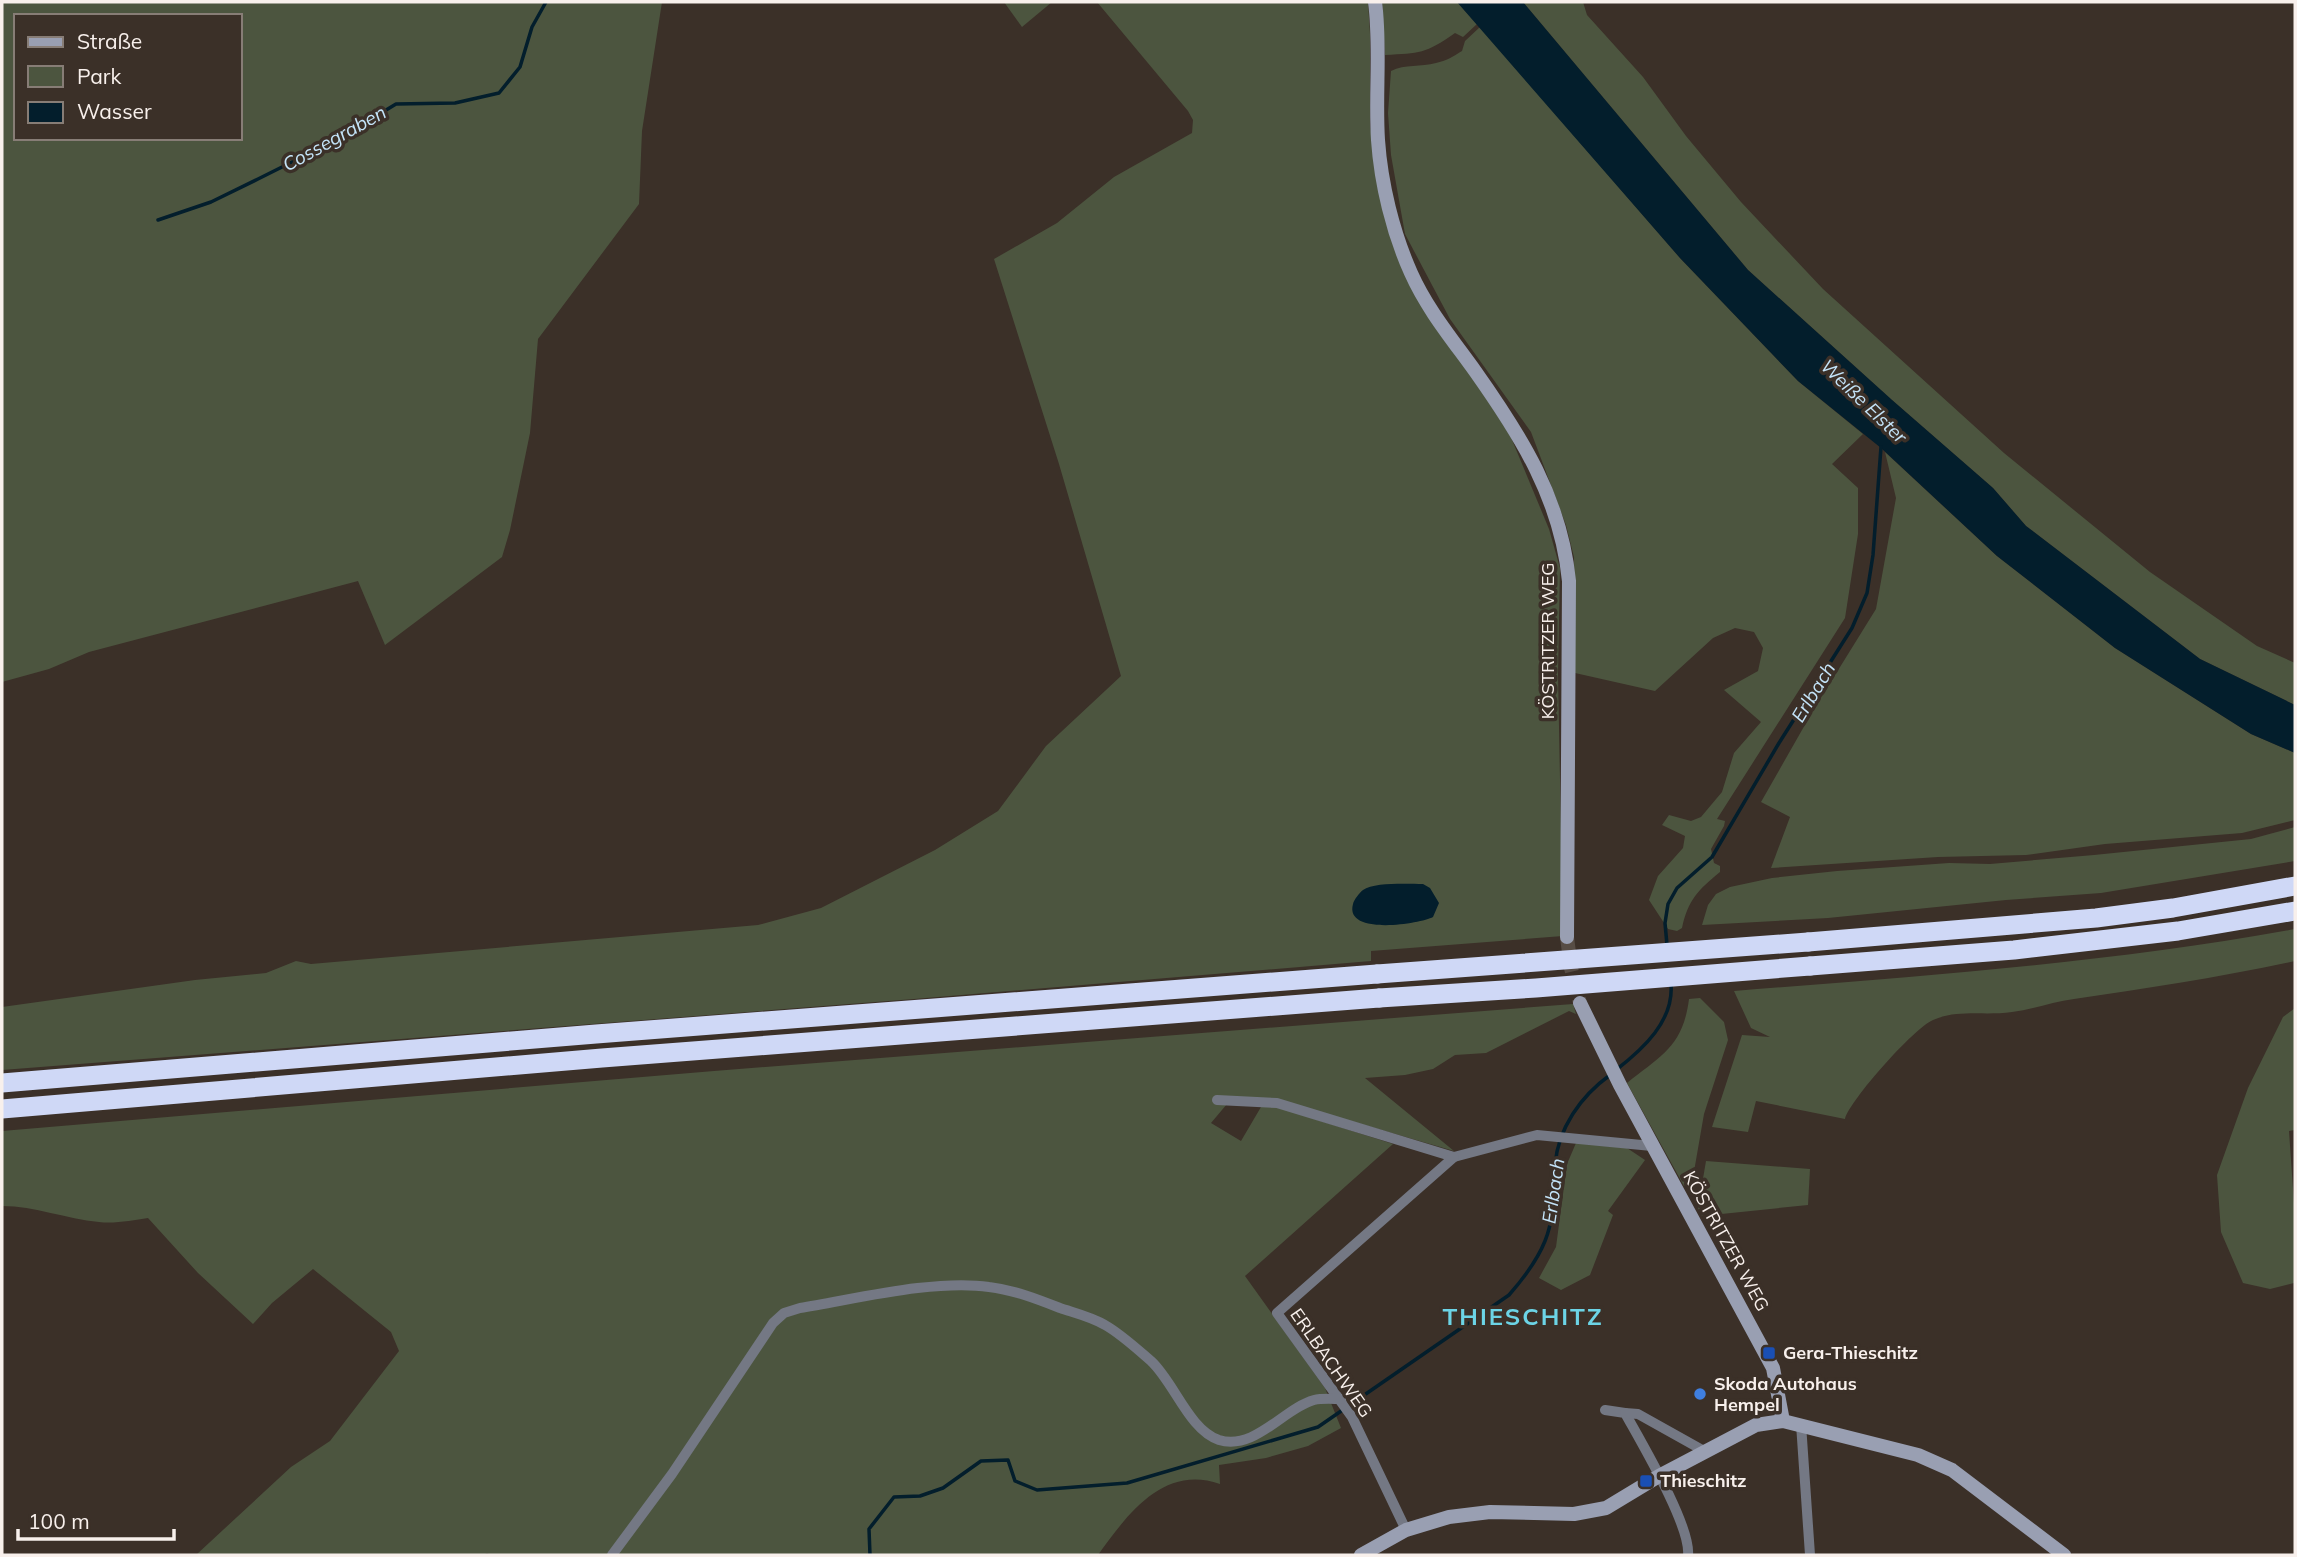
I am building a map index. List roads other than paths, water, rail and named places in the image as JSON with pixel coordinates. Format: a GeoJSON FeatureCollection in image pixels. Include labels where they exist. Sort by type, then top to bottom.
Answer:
{"type":"FeatureCollection","features":[{"type":"Feature","properties":{"kind":"highway"},"geometry":{"type":"LineString","coordinates":[[2,1083],[596,1034],[2096,918],[2174,908],[2295,886]]}},
{"type":"Feature","properties":{"kind":"highway"},"geometry":{"type":"LineString","coordinates":[[2,1109],[602,1058],[2014,950],[2178,931],[2295,911]]}},
{"type":"Feature","properties":{"kind":"main road","name":"KÖSTRITZER WEG"},"geometry":{"type":"LineString","coordinates":[[1375,2],[1378,141],[1391,212],[1411,274],[1445,331],[1474,369],[1539,471],[1566,551],[1569,581],[1567,937]]}},
{"type":"Feature","properties":{"kind":"main road","name":"KÖSTRITZER WEG"},"geometry":{"type":"LineString","coordinates":[[1580,1003],[1605,1058],[1773,1368],[1783,1420]]}},
{"type":"Feature","properties":{"kind":"main road"},"geometry":{"type":"LineString","coordinates":[[1361,1555],[1406,1530],[1448,1517],[1490,1512],[1574,1514],[1606,1508],[1659,1476],[1756,1425],[1783,1420],[1918,1455],[1952,1470],[2064,1555]]}},
{"type":"Feature","properties":{"kind":"street"},"geometry":{"type":"LineString","coordinates":[[1217,1100],[1277,1103],[1454,1157],[1537,1135],[1652,1146]]}},
{"type":"Feature","properties":{"kind":"street","name":"ERLBACHWEG"},"geometry":{"type":"LineString","coordinates":[[1406,1530],[1352,1417],[1277,1313],[1454,1157]]}},
{"type":"Feature","properties":{"kind":"street"},"geometry":{"type":"LineString","coordinates":[[612,1555],[673,1474],[773,1323],[784,1313],[800,1308],[925,1288],[957,1286],[987,1286],[1036,1299],[1105,1325],[1136,1348],[1169,1382],[1195,1422],[1219,1440],[1253,1437],[1314,1400],[1343,1402]]}},
{"type":"Feature","properties":{"kind":"street"},"geometry":{"type":"LineString","coordinates":[[1605,1410],[1638,1415],[1706,1452]]}},
{"type":"Feature","properties":{"kind":"street"},"geometry":{"type":"LineString","coordinates":[[1625,1413],[1659,1476],[1686,1537],[1688,1555]]}},
{"type":"Feature","properties":{"kind":"street"},"geometry":{"type":"LineString","coordinates":[[1801,1424],[1810,1555]]}},
{"type":"Feature","properties":{"kind":"water","name":"Weiße Elster"},"geometry":{"type":"Polygon","coordinates":[[[1457,2],[1523,2],[1748,270],[1993,488],[2026,526],[2200,659],[2295,705],[2295,753],[2251,734],[2115,648],[1997,556],[1881,448],[1798,381],[1680,258],[1457,2]]]}},
{"type":"Feature","properties":{"kind":"water"},"geometry":{"type":"Polygon","coordinates":[[[1423,884],[1430,888],[1439,903],[1433,917],[1385,925],[1360,921],[1353,914],[1354,901],[1361,891],[1368,887],[1423,884]]]}},
{"type":"Feature","properties":{"kind":"waterway","name":"Cossegraben"},"geometry":{"type":"LineString","coordinates":[[158,220],[211,202],[340,138],[396,104],[455,103],[499,93],[520,67],[532,27],[546,2]]}},
{"type":"Feature","properties":{"kind":"waterway","name":"Erlbach"},"geometry":{"type":"LineString","coordinates":[[1667,945],[1665,923],[1668,904],[1677,888],[1712,857],[1779,743],[1852,628],[1867,593],[1873,555],[1881,447]]}},
{"type":"Feature","properties":{"kind":"waterway","name":"Erlbach"},"geometry":{"type":"LineString","coordinates":[[1616,1070],[1655,1033],[1667,1010],[1671,984]]}},
{"type":"Feature","properties":{"kind":"waterway","name":"Erlbach"},"geometry":{"type":"LineString","coordinates":[[870,1555],[869,1529],[894,1497],[920,1496],[943,1488],[981,1461],[1008,1460],[1015,1481],[1037,1490],[1127,1483],[1318,1427],[1514,1289],[1534,1263],[1548,1232],[1557,1151],[1566,1126],[1581,1103],[1610,1075]]}},
{"type":"Feature","properties":{"kind":"tunnel"},"geometry":{"type":"LineString","coordinates":[[1567,937],[1580,1003]]}},
{"type":"Feature","properties":{"kind":"place","name":"Gera-Thieschitz"},"geometry":{"type":"Point","coordinates":[1769,1353]}},
{"type":"Feature","properties":{"kind":"place","name":"Skoda Autohaus Hempel"},"geometry":{"type":"Point","coordinates":[1700,1394]}},
{"type":"Feature","properties":{"kind":"place","name":"Thieschitz"},"geometry":{"type":"Point","coordinates":[1646,1481]}},
{"type":"Feature","properties":{"kind":"district","name":"THIESCHITZ"},"geometry":{"type":"Point","coordinates":[1523,1317]}}]}
